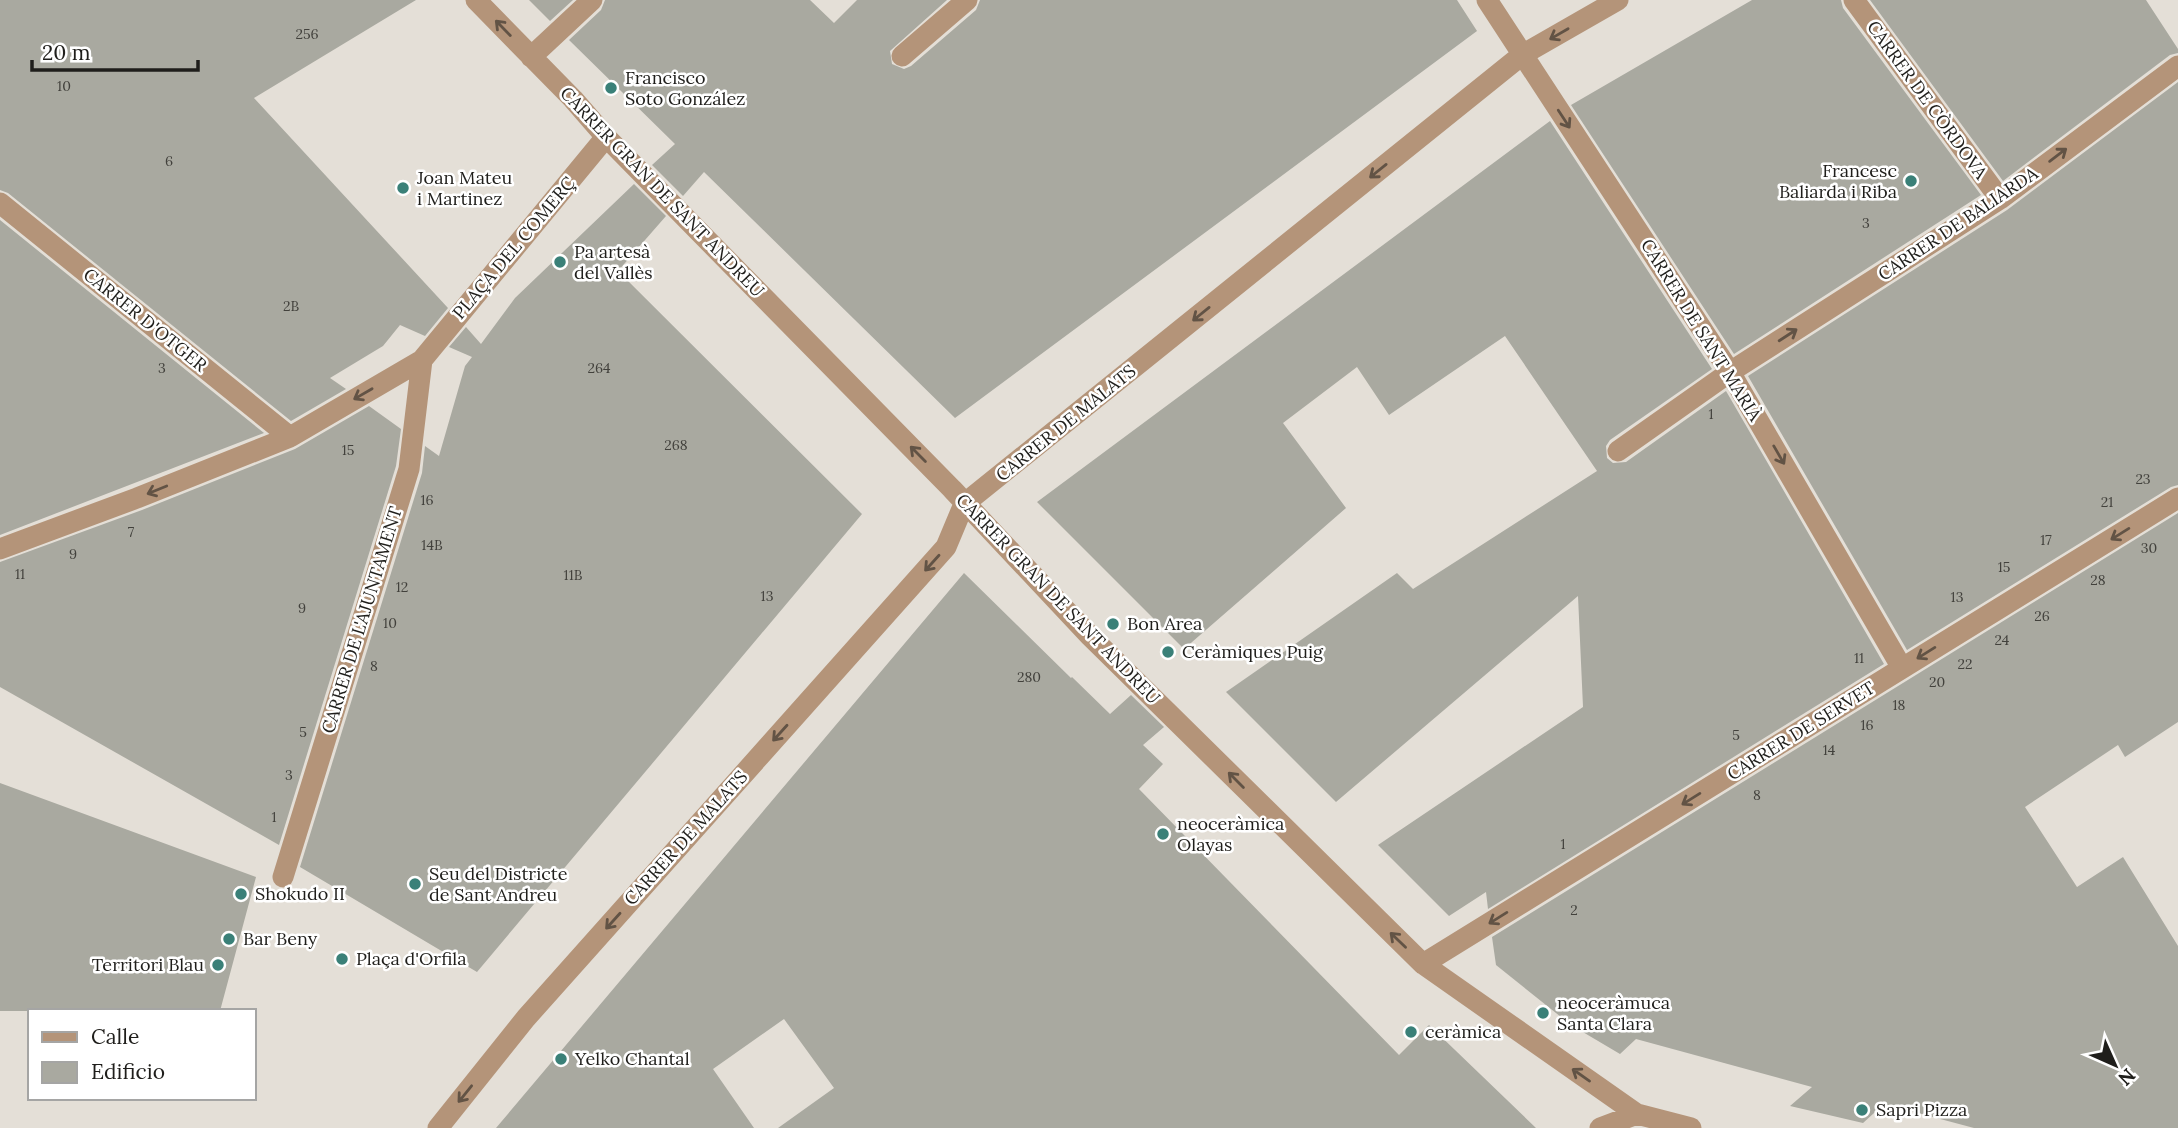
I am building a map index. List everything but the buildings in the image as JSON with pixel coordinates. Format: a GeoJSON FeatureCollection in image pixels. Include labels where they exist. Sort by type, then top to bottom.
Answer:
{"type":"FeatureCollection","features":[{"type":"Feature","properties":{"kind":"street","name":"CARRER GRAN DE SANT ANDREU"},"geometry":{"type":"LineString","coordinates":[[476,0],[573,99],[606,137],[952,489],[1090,636],[1423,964],[1637,1114],[1691,1128]]}},
{"type":"Feature","properties":{"kind":"street"},"geometry":{"type":"LineString","coordinates":[[531,57],[592,0]]}},
{"type":"Feature","properties":{"kind":"street"},"geometry":{"type":"LineString","coordinates":[[902,56],[967,0]]}},
{"type":"Feature","properties":{"kind":"street","name":"CARRER DE SANT MARIÀ"},"geometry":{"type":"LineString","coordinates":[[1487,0],[1730,372],[1902,668]]}},
{"type":"Feature","properties":{"kind":"street","name":"CARRER DE MALATS"},"geometry":{"type":"LineString","coordinates":[[438,1128],[526,1018],[946,547],[964,504],[1522,55],[1618,0]]}},
{"type":"Feature","properties":{"kind":"street","name":"CARRER DE CÒRDOVA"},"geometry":{"type":"LineString","coordinates":[[1854,0],[2000,199]]}},
{"type":"Feature","properties":{"kind":"street","name":"CARRER DE BALIARDA"},"geometry":{"type":"LineString","coordinates":[[1618,450],[1730,372],[2000,199],[2178,66]]}},
{"type":"Feature","properties":{"kind":"street","name":"PLAÇA DEL COMERÇ"},"geometry":{"type":"LineString","coordinates":[[422,360],[606,137]]}},
{"type":"Feature","properties":{"kind":"street","name":"CARRER D'OTGER"},"geometry":{"type":"LineString","coordinates":[[0,203],[290,437]]}},
{"type":"Feature","properties":{"kind":"street"},"geometry":{"type":"LineString","coordinates":[[0,550],[290,437],[422,360]]}},
{"type":"Feature","properties":{"kind":"street","name":"CARRER DE L'AJUNTAMENT"},"geometry":{"type":"LineString","coordinates":[[283,877],[410,468],[422,360]]}},
{"type":"Feature","properties":{"kind":"street","name":"CARRER DE SERVET"},"geometry":{"type":"LineString","coordinates":[[1423,964],[2178,498]]}},
{"type":"Feature","properties":{"kind":"street"},"geometry":{"type":"LineString","coordinates":[[1600,1128],[1637,1114]]}},
{"type":"Feature","properties":{"kind":"place","name":"Francisco Soto González"},"geometry":{"type":"Point","coordinates":[611,88]}},
{"type":"Feature","properties":{"kind":"place","name":"Francesc Baliarda i Riba"},"geometry":{"type":"Point","coordinates":[1911,181]}},
{"type":"Feature","properties":{"kind":"place","name":"Joan Mateu i Martinez"},"geometry":{"type":"Point","coordinates":[403,188]}},
{"type":"Feature","properties":{"kind":"place","name":"Pa artesà del Vallès"},"geometry":{"type":"Point","coordinates":[560,262]}},
{"type":"Feature","properties":{"kind":"place","name":"Bon Area"},"geometry":{"type":"Point","coordinates":[1113,624]}},
{"type":"Feature","properties":{"kind":"place","name":"Ceràmiques Puig"},"geometry":{"type":"Point","coordinates":[1168,652]}},
{"type":"Feature","properties":{"kind":"place","name":"neoceràmica Olayas"},"geometry":{"type":"Point","coordinates":[1163,834]}},
{"type":"Feature","properties":{"kind":"place","name":"Seu del Districte de Sant Andreu"},"geometry":{"type":"Point","coordinates":[415,884]}},
{"type":"Feature","properties":{"kind":"place","name":"Shokudo II"},"geometry":{"type":"Point","coordinates":[241,894]}},
{"type":"Feature","properties":{"kind":"place","name":"Bar Beny"},"geometry":{"type":"Point","coordinates":[229,939]}},
{"type":"Feature","properties":{"kind":"place","name":"Plaça d'Orfila"},"geometry":{"type":"Point","coordinates":[342,959]}},
{"type":"Feature","properties":{"kind":"place","name":"Territori Blau"},"geometry":{"type":"Point","coordinates":[218,965]}},
{"type":"Feature","properties":{"kind":"place","name":"neoceràmuca Santa Clara"},"geometry":{"type":"Point","coordinates":[1543,1013]}},
{"type":"Feature","properties":{"kind":"place","name":"ceràmica"},"geometry":{"type":"Point","coordinates":[1411,1032]}},
{"type":"Feature","properties":{"kind":"place","name":"Yelko Chantal"},"geometry":{"type":"Point","coordinates":[561,1059]}},
{"type":"Feature","properties":{"kind":"place","name":"Sapri Pizza"},"geometry":{"type":"Point","coordinates":[1862,1110]}}]}
